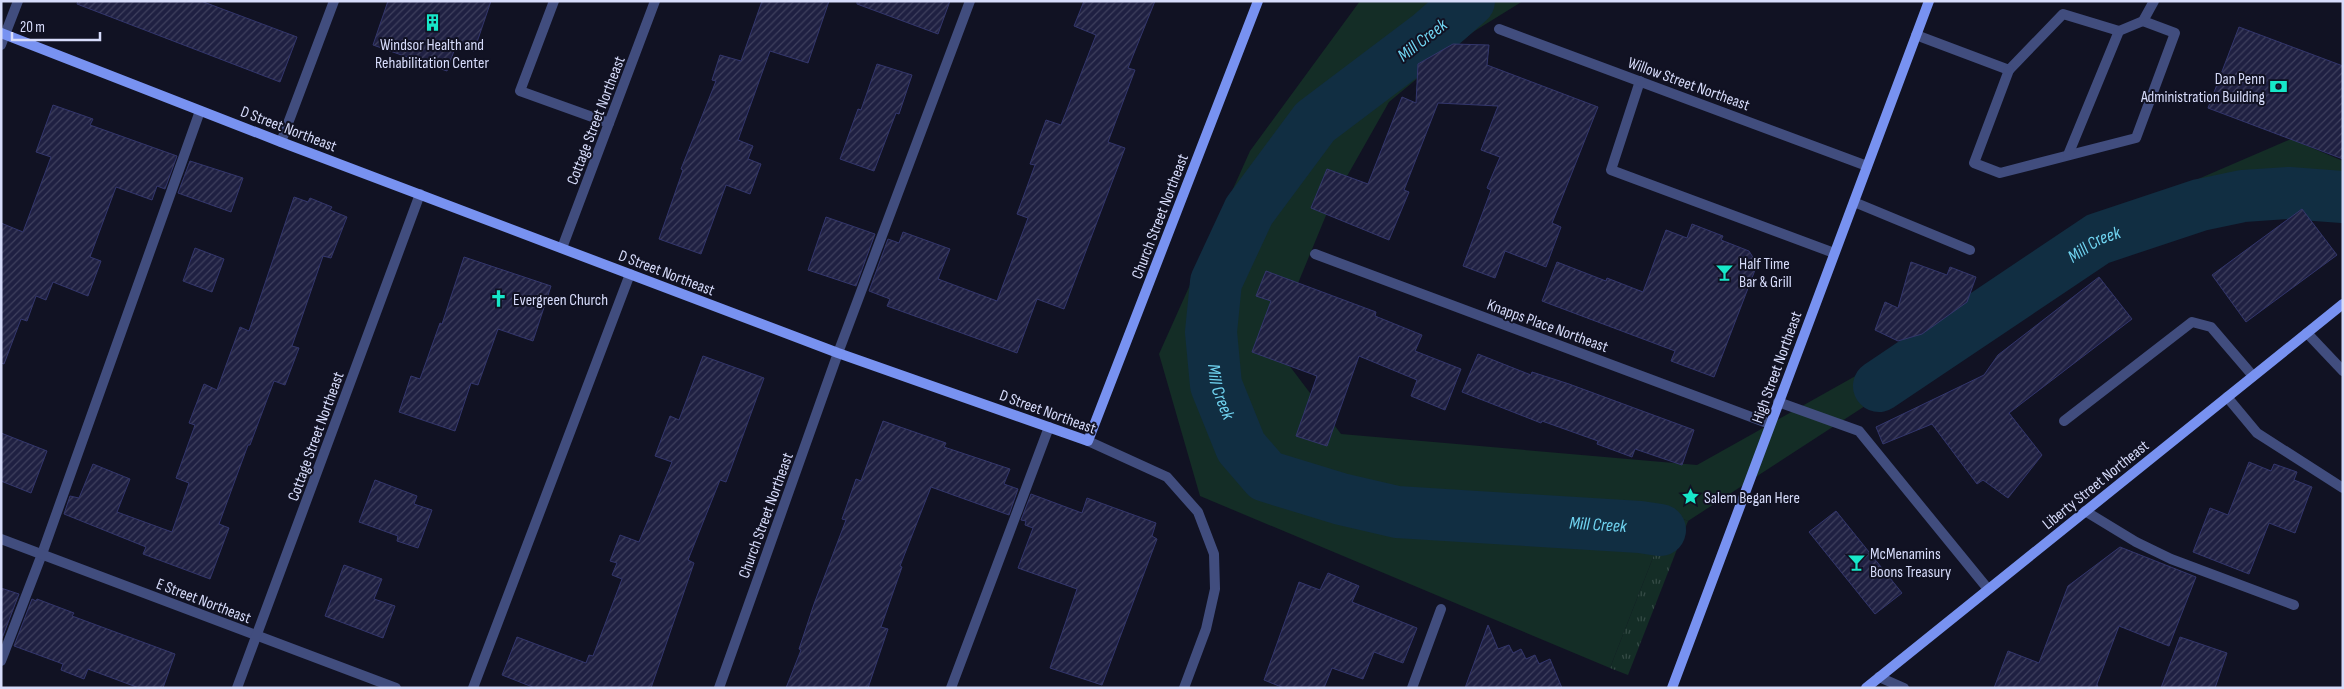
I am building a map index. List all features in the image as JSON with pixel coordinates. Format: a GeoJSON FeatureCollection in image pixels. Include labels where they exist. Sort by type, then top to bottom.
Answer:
{"type":"FeatureCollection","features":[{"type":"Feature","properties":{"kind":"street"},"geometry":{"type":"LineString","coordinates":[[1,45],[3,34],[18,1]]}},
{"type":"Feature","properties":{"kind":"street"},"geometry":{"type":"LineString","coordinates":[[281,142],[334,1]]}},
{"type":"Feature","properties":{"kind":"street"},"geometry":{"type":"LineString","coordinates":[[554,1],[520,91],[610,124]]}},
{"type":"Feature","properties":{"kind":"street","name":"Cottage Street Northeast"},"geometry":{"type":"LineString","coordinates":[[562,248],[655,1]]}},
{"type":"Feature","properties":{"kind":"street","name":"Church Street Northeast"},"geometry":{"type":"LineString","coordinates":[[719,688],[838,353],[970,1]]}},
{"type":"Feature","properties":{"kind":"street","name":"Church Street Northeast"},"geometry":{"type":"LineString","coordinates":[[1088,441],[1258,1]]}},
{"type":"Feature","properties":{"kind":"street","name":"High Street Northeast"},"geometry":{"type":"LineString","coordinates":[[1672,688],[1929,1]]}},
{"type":"Feature","properties":{"kind":"street"},"geometry":{"type":"LineString","coordinates":[[2143,21],[2175,33],[2136,138],[2000,172],[1974,163],[2009,70],[2063,14],[2119,31],[2143,21],[2154,1]]}},
{"type":"Feature","properties":{"kind":"street","name":"Willow Street Northeast"},"geometry":{"type":"LineString","coordinates":[[1499,29],[1867,166]]}},
{"type":"Feature","properties":{"kind":"street"},"geometry":{"type":"LineString","coordinates":[[2068,155],[2119,31]]}},
{"type":"Feature","properties":{"kind":"street","name":"D Street Northeast"},"geometry":{"type":"LineString","coordinates":[[3,34],[281,142],[838,353],[1088,441],[1167,476],[1198,512],[1214,554],[1215,589],[1206,629],[1184,688]]}},
{"type":"Feature","properties":{"kind":"street"},"geometry":{"type":"LineString","coordinates":[[1916,35],[2009,70]]}},
{"type":"Feature","properties":{"kind":"street"},"geometry":{"type":"LineString","coordinates":[[1640,81],[1611,170],[1834,253]]}},
{"type":"Feature","properties":{"kind":"street"},"geometry":{"type":"LineString","coordinates":[[1,661],[42,554],[200,110]]}},
{"type":"Feature","properties":{"kind":"street","name":"Cottage Street Northeast"},"geometry":{"type":"LineString","coordinates":[[237,688],[420,194]]}},
{"type":"Feature","properties":{"kind":"street"},"geometry":{"type":"LineString","coordinates":[[1854,202],[1970,250]]}},
{"type":"Feature","properties":{"kind":"street","name":"Knapps Place Northeast"},"geometry":{"type":"LineString","coordinates":[[1316,254],[1770,424]]}},
{"type":"Feature","properties":{"kind":"street"},"geometry":{"type":"LineString","coordinates":[[473,688],[630,274]]}},
{"type":"Feature","properties":{"kind":"street","name":"Liberty Street Northeast"},"geometry":{"type":"LineString","coordinates":[[1866,688],[2343,304]]}},
{"type":"Feature","properties":{"kind":"street"},"geometry":{"type":"LineString","coordinates":[[2064,421],[2192,322],[2211,327],[2253,376]]}},
{"type":"Feature","properties":{"kind":"street"},"geometry":{"type":"LineString","coordinates":[[2307,333],[2343,371]]}},
{"type":"Feature","properties":{"kind":"street"},"geometry":{"type":"LineString","coordinates":[[2228,397],[2257,433],[2343,488]]}},
{"type":"Feature","properties":{"kind":"street"},"geometry":{"type":"LineString","coordinates":[[1778,402],[1859,431],[1988,589]]}},
{"type":"Feature","properties":{"kind":"street"},"geometry":{"type":"LineString","coordinates":[[951,688],[1049,427]]}},
{"type":"Feature","properties":{"kind":"street"},"geometry":{"type":"LineString","coordinates":[[2085,512],[2136,542],[2171,559],[2294,606]]}},
{"type":"Feature","properties":{"kind":"street","name":"E Street Northeast"},"geometry":{"type":"LineString","coordinates":[[1,539],[396,688]]}},
{"type":"Feature","properties":{"kind":"street"},"geometry":{"type":"LineString","coordinates":[[1412,688],[1441,609]]}},
{"type":"Feature","properties":{"kind":"street"},"geometry":{"type":"LineString","coordinates":[[1879,677],[1904,688]]}},
{"type":"Feature","properties":{"kind":"green space"},"geometry":{"type":"Polygon","coordinates":[[[1360,1],[1523,1],[1473,32],[1389,102],[1329,208],[1273,344],[1341,434],[1697,465],[1925,337],[2059,239],[2291,139],[2343,161],[2343,224],[2333,211],[2302,209],[2236,210],[2084,270],[1942,356],[1688,521],[1670,514],[1610,668],[1200,496],[1159,354],[1250,151],[1360,1]]]}},
{"type":"Feature","properties":{"kind":"green space"},"geometry":{"type":"Polygon","coordinates":[[[1670,514],[1688,521],[1628,675],[1610,668],[1670,514]]]}},
{"type":"Feature","properties":{"kind":"building"},"geometry":{"type":"Polygon","coordinates":[[[78,1],[201,1],[297,37],[280,82],[77,4],[78,1]]]}},
{"type":"Feature","properties":{"kind":"building","name":"Windsor Health and Rehabilitation Center"},"geometry":{"type":"Polygon","coordinates":[[[388,1],[491,1],[474,51],[456,45],[447,71],[373,45],[388,1]]]}},
{"type":"Feature","properties":{"kind":"building"},"geometry":{"type":"Polygon","coordinates":[[[762,1],[829,1],[808,63],[770,51],[738,140],[753,146],[748,159],[761,164],[750,194],[726,185],[701,254],[659,239],[683,170],[681,169],[716,81],[712,80],[720,55],[741,61],[762,1]]]}},
{"type":"Feature","properties":{"kind":"building"},"geometry":{"type":"Polygon","coordinates":[[[857,1],[950,1],[938,34],[857,4],[857,1]]]}},
{"type":"Feature","properties":{"kind":"building"},"geometry":{"type":"Polygon","coordinates":[[[1084,1],[1155,1],[1128,68],[1135,70],[1108,142],[1125,148],[1064,309],[1037,299],[1017,353],[887,306],[890,299],[869,291],[888,239],[899,243],[903,232],[950,249],[938,279],[997,301],[1028,218],[1017,214],[1035,165],[1030,164],[1046,120],[1061,125],[1096,35],[1074,26],[1084,1]]]}},
{"type":"Feature","properties":{"kind":"building","name":"Dan Penn Administration Building"},"geometry":{"type":"Polygon","coordinates":[[[2239,27],[2343,66],[2343,159],[2208,108],[2239,27]]]}},
{"type":"Feature","properties":{"kind":"building"},"geometry":{"type":"Polygon","coordinates":[[[1453,44],[1489,45],[1487,65],[1598,107],[1552,223],[1561,227],[1546,267],[1505,251],[1495,278],[1463,266],[1491,190],[1487,188],[1500,157],[1481,150],[1498,106],[1438,103],[1404,190],[1409,192],[1389,240],[1311,208],[1327,169],[1368,184],[1402,97],[1416,103],[1418,64],[1453,44]]]}},
{"type":"Feature","properties":{"kind":"building"},"geometry":{"type":"Polygon","coordinates":[[[877,64],[912,75],[899,114],[896,113],[874,171],[840,159],[858,109],[861,110],[877,64]]]}},
{"type":"Feature","properties":{"kind":"building"},"geometry":{"type":"Polygon","coordinates":[[[53,105],[93,119],[90,125],[177,156],[165,189],[157,186],[152,200],[116,187],[90,257],[101,261],[88,296],[53,282],[46,300],[36,296],[27,321],[21,319],[4,364],[1,363],[1,223],[23,232],[51,157],[36,152],[53,105]]]}},
{"type":"Feature","properties":{"kind":"building"},"geometry":{"type":"Polygon","coordinates":[[[190,161],[243,178],[231,212],[178,193],[190,161]]]}},
{"type":"Feature","properties":{"kind":"building"},"geometry":{"type":"Polygon","coordinates":[[[294,197],[308,202],[310,198],[332,207],[330,210],[347,217],[331,258],[323,256],[292,346],[299,348],[285,385],[274,381],[250,445],[248,445],[219,524],[229,528],[210,579],[143,554],[146,547],[64,514],[70,496],[79,498],[93,464],[130,479],[117,512],[172,532],[189,483],[176,478],[195,425],[189,423],[204,384],[217,390],[240,327],[249,331],[294,197]]]}},
{"type":"Feature","properties":{"kind":"building"},"geometry":{"type":"Polygon","coordinates":[[[2302,209],[2337,255],[2246,322],[2212,275],[2302,209]]]}},
{"type":"Feature","properties":{"kind":"building"},"geometry":{"type":"Polygon","coordinates":[[[826,217],[875,234],[856,286],[808,270],[826,217]]]}},
{"type":"Feature","properties":{"kind":"building"},"geometry":{"type":"Polygon","coordinates":[[[1692,224],[1723,236],[1721,240],[1749,251],[1756,262],[1755,270],[1714,377],[1671,361],[1675,351],[1542,301],[1557,262],[1606,281],[1607,278],[1643,292],[1666,230],[1687,238],[1692,224]]]}},
{"type":"Feature","properties":{"kind":"building"},"geometry":{"type":"Polygon","coordinates":[[[195,248],[224,259],[212,292],[183,281],[195,248]]]}},
{"type":"Feature","properties":{"kind":"building"},"geometry":{"type":"Polygon","coordinates":[[[464,257],[551,286],[533,341],[498,329],[478,385],[471,383],[455,431],[399,412],[411,376],[420,379],[440,323],[442,324],[464,257]]]}},
{"type":"Feature","properties":{"kind":"building"},"geometry":{"type":"Polygon","coordinates":[[[1911,262],[1947,275],[1950,267],[1976,277],[1967,302],[1922,334],[1898,341],[1875,330],[1885,302],[1898,308],[1911,262]]]}},
{"type":"Feature","properties":{"kind":"building"},"geometry":{"type":"Polygon","coordinates":[[[1266,271],[1376,312],[1375,316],[1422,335],[1415,351],[1461,369],[1445,410],[1411,396],[1417,380],[1359,356],[1327,446],[1296,436],[1317,376],[1252,352],[1271,301],[1256,296],[1266,271]]]}},
{"type":"Feature","properties":{"kind":"building"},"geometry":{"type":"Polygon","coordinates":[[[2099,277],[2132,319],[2009,413],[2042,455],[2008,498],[1983,480],[1977,484],[1932,424],[1883,444],[1876,427],[1984,375],[1998,355],[2099,277]]]}},
{"type":"Feature","properties":{"kind":"building"},"geometry":{"type":"Polygon","coordinates":[[[1478,354],[1531,375],[1532,372],[1569,384],[1694,430],[1682,465],[1635,449],[1632,457],[1597,444],[1598,441],[1542,421],[1541,423],[1462,392],[1478,354]]]}},
{"type":"Feature","properties":{"kind":"building"},"geometry":{"type":"Polygon","coordinates":[[[703,356],[764,378],[726,482],[720,480],[688,560],[694,563],[651,688],[535,688],[502,675],[517,637],[586,663],[589,655],[593,656],[622,579],[612,575],[617,563],[610,561],[620,535],[639,542],[672,462],[655,456],[670,416],[679,420],[703,356]]]}},
{"type":"Feature","properties":{"kind":"building"},"geometry":{"type":"Polygon","coordinates":[[[883,421],[946,443],[944,447],[1010,469],[1004,484],[1018,489],[1009,515],[931,487],[900,566],[902,567],[881,627],[888,629],[868,688],[786,688],[801,650],[799,649],[814,604],[846,520],[842,519],[856,479],[861,481],[883,421]]]}},
{"type":"Feature","properties":{"kind":"building"},"geometry":{"type":"Polygon","coordinates":[[[1,433],[47,451],[31,493],[1,481],[1,433]]]}},
{"type":"Feature","properties":{"kind":"building"},"geometry":{"type":"Polygon","coordinates":[[[2249,462],[2271,471],[2274,464],[2297,472],[2294,480],[2312,487],[2295,533],[2269,523],[2249,574],[2193,552],[2210,508],[2228,515],[2249,462]]]}},
{"type":"Feature","properties":{"kind":"building"},"geometry":{"type":"Polygon","coordinates":[[[375,480],[417,496],[414,504],[432,510],[418,548],[397,541],[398,536],[359,522],[375,480]]]}},
{"type":"Feature","properties":{"kind":"building"},"geometry":{"type":"Polygon","coordinates":[[[1031,494],[1082,513],[1087,498],[1156,523],[1152,536],[1157,539],[1102,685],[1050,668],[1077,589],[1018,568],[1033,528],[1025,525],[1026,521],[1021,520],[1031,494]]]}},
{"type":"Feature","properties":{"kind":"building","name":"McMenamins Boons Treasury"},"geometry":{"type":"Polygon","coordinates":[[[1836,511],[1902,593],[1875,614],[1809,532],[1836,511]]]}},
{"type":"Feature","properties":{"kind":"building"},"geometry":{"type":"Polygon","coordinates":[[[2120,547],[2196,577],[2169,646],[2119,626],[2097,684],[2098,688],[1994,688],[2008,651],[2039,663],[2068,586],[2120,547]]]}},
{"type":"Feature","properties":{"kind":"building"},"geometry":{"type":"Polygon","coordinates":[[[344,565],[382,579],[374,599],[395,606],[383,638],[325,616],[344,565]]]}},
{"type":"Feature","properties":{"kind":"building"},"geometry":{"type":"Polygon","coordinates":[[[1328,573],[1359,586],[1352,602],[1417,628],[1403,663],[1374,652],[1363,679],[1332,668],[1324,688],[1284,688],[1264,680],[1299,582],[1320,590],[1328,573]]]}},
{"type":"Feature","properties":{"kind":"building"},"geometry":{"type":"Polygon","coordinates":[[[1,588],[19,594],[1,641],[1,588]]]}},
{"type":"Feature","properties":{"kind":"building"},"geometry":{"type":"Polygon","coordinates":[[[32,599],[36,601],[37,599],[74,613],[72,616],[175,654],[163,688],[139,688],[88,669],[84,679],[61,670],[63,664],[14,646],[32,599]]]}},
{"type":"Feature","properties":{"kind":"building"},"geometry":{"type":"Polygon","coordinates":[[[1488,625],[1498,649],[1509,645],[1513,653],[1521,649],[1526,659],[1535,655],[1539,664],[1550,659],[1562,688],[1465,688],[1488,625]]]}},
{"type":"Feature","properties":{"kind":"building"},"geometry":{"type":"Polygon","coordinates":[[[2180,637],[2227,653],[2215,688],[2161,688],[2180,637]]]}},
{"type":"Feature","properties":{"kind":"waterway","name":"Mill Creek"},"geometry":{"type":"LineString","coordinates":[[1469,1],[1429,36],[1315,122],[1249,211],[1216,282],[1211,332],[1216,385],[1241,447],[1266,476],[1341,499],[1397,512],[1640,527],[1660,530]]}},
{"type":"Feature","properties":{"kind":"waterway","name":"Mill Creek"},"geometry":{"type":"LineString","coordinates":[[1879,386],[2098,239],[2200,205],[2243,196],[2289,193],[2343,197]]}},
{"type":"Feature","properties":{"kind":"place","name":"Windsor Health and Rehabilitation Center"},"geometry":{"type":"Point","coordinates":[432,23]}},
{"type":"Feature","properties":{"kind":"place","name":"Dan Penn Administration Building"},"geometry":{"type":"Point","coordinates":[2279,87]}},
{"type":"Feature","properties":{"kind":"place","name":"Half Time Bar & Grill"},"geometry":{"type":"Point","coordinates":[1725,272]}},
{"type":"Feature","properties":{"kind":"place","name":"Evergreen Church"},"geometry":{"type":"Point","coordinates":[499,299]}},
{"type":"Feature","properties":{"kind":"place","name":"Salem Began Here"},"geometry":{"type":"Point","coordinates":[1690,497]}},
{"type":"Feature","properties":{"kind":"place","name":"McMenamins Boons Treasury"},"geometry":{"type":"Point","coordinates":[1856,562]}}]}
